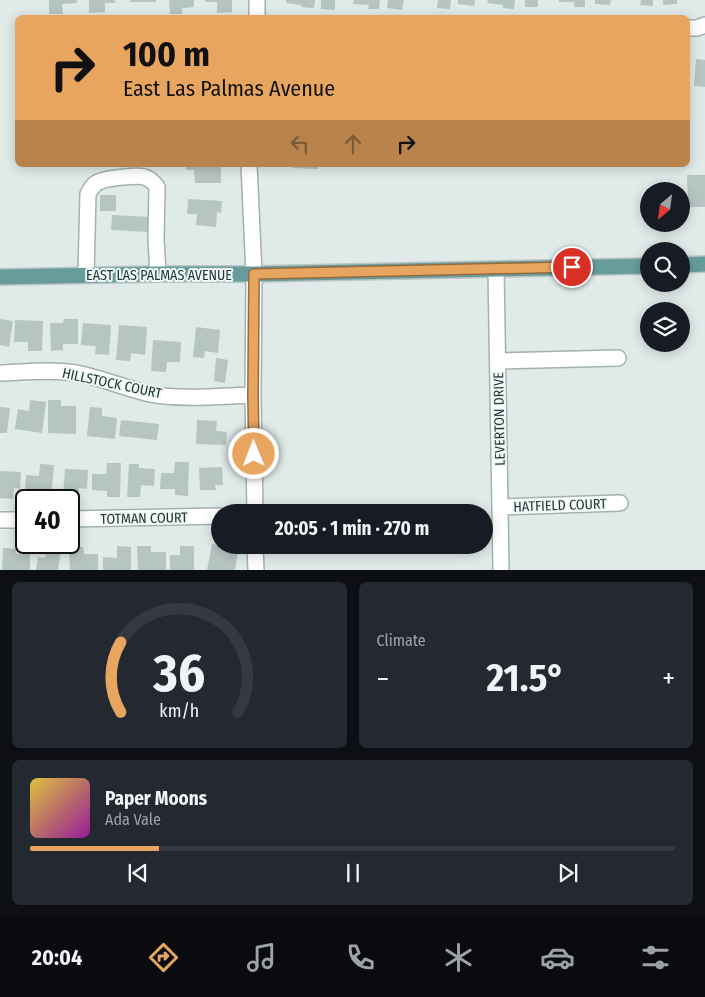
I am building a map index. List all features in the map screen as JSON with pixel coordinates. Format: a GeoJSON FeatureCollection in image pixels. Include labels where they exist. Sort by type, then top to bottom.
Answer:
{"type":"FeatureCollection","features":[{"type":"Feature","properties":{"kind":"main road"},"geometry":{"type":"LineString","coordinates":[[690,265],[705,264]]}},
{"type":"Feature","properties":{"kind":"main road","name":"EAST LAS PALMAS AVENUE"},"geometry":{"type":"LineString","coordinates":[[0,277],[640,266]]}},
{"type":"Feature","properties":{"kind":"street"},"geometry":{"type":"LineString","coordinates":[[257,0],[257,15]]}},
{"type":"Feature","properties":{"kind":"street"},"geometry":{"type":"LineString","coordinates":[[690,28],[698,28],[705,25]]}},
{"type":"Feature","properties":{"kind":"street"},"geometry":{"type":"LineString","coordinates":[[249,167],[254,274],[255,504]]}},
{"type":"Feature","properties":{"kind":"street"},"geometry":{"type":"LineString","coordinates":[[86,275],[88,194],[92,186],[102,180],[144,176],[157,187],[156,239],[158,274]]}},
{"type":"Feature","properties":{"kind":"street","name":"LEVERTON DRIVE"},"geometry":{"type":"LineString","coordinates":[[496,269],[501,570]]}},
{"type":"Feature","properties":{"kind":"street"},"geometry":{"type":"LineString","coordinates":[[498,361],[618,358]]}},
{"type":"Feature","properties":{"kind":"street","name":"HILLSTOCK COURT"},"geometry":{"type":"LineString","coordinates":[[0,373],[58,371],[75,373],[101,378],[150,394],[172,396],[253,396]]}},
{"type":"Feature","properties":{"kind":"street","name":"HATFIELD COURT"},"geometry":{"type":"LineString","coordinates":[[500,507],[620,502]]}},
{"type":"Feature","properties":{"kind":"street","name":"TOTMAN COURT"},"geometry":{"type":"LineString","coordinates":[[80,519],[211,516]]}},
{"type":"Feature","properties":{"kind":"street"},"geometry":{"type":"LineString","coordinates":[[0,520],[15,520]]}},
{"type":"Feature","properties":{"kind":"street"},"geometry":{"type":"LineString","coordinates":[[255,554],[256,570]]}},
{"type":"Feature","properties":{"kind":"building"},"geometry":{"type":"Polygon","coordinates":[[[49,0],[77,0],[77,3],[62,4],[63,14],[49,14],[49,0]]]}},
{"type":"Feature","properties":{"kind":"building"},"geometry":{"type":"Polygon","coordinates":[[[89,0],[115,0],[115,3],[105,3],[105,12],[89,13],[89,0]]]}},
{"type":"Feature","properties":{"kind":"building"},"geometry":{"type":"Polygon","coordinates":[[[130,0],[156,0],[156,2],[130,2],[130,0]]]}},
{"type":"Feature","properties":{"kind":"building"},"geometry":{"type":"Polygon","coordinates":[[[169,0],[194,0],[194,7],[182,8],[182,14],[170,14],[169,0]]]}},
{"type":"Feature","properties":{"kind":"building"},"geometry":{"type":"Polygon","coordinates":[[[205,0],[232,0],[232,12],[217,13],[217,2],[205,2],[205,0]]]}},
{"type":"Feature","properties":{"kind":"building"},"geometry":{"type":"Polygon","coordinates":[[[286,0],[315,0],[314,8],[286,3],[286,0]]]}},
{"type":"Feature","properties":{"kind":"building"},"geometry":{"type":"Polygon","coordinates":[[[321,0],[335,0],[335,10],[321,9],[321,0]]]}},
{"type":"Feature","properties":{"kind":"building"},"geometry":{"type":"Polygon","coordinates":[[[354,0],[380,0],[379,9],[368,9],[369,5],[353,4],[354,0]]]}},
{"type":"Feature","properties":{"kind":"building"},"geometry":{"type":"Polygon","coordinates":[[[388,0],[404,0],[402,10],[387,8],[388,0]]]}},
{"type":"Feature","properties":{"kind":"building"},"geometry":{"type":"Polygon","coordinates":[[[438,0],[451,0],[450,9],[437,8],[438,0]]]}},
{"type":"Feature","properties":{"kind":"building"},"geometry":{"type":"Polygon","coordinates":[[[458,0],[475,0],[474,6],[458,4],[458,0]]]}},
{"type":"Feature","properties":{"kind":"building"},"geometry":{"type":"Polygon","coordinates":[[[488,0],[515,0],[514,9],[503,8],[503,5],[487,3],[488,0]]]}},
{"type":"Feature","properties":{"kind":"building"},"geometry":{"type":"Polygon","coordinates":[[[525,0],[538,0],[538,7],[525,7],[525,0]]]}},
{"type":"Feature","properties":{"kind":"building"},"geometry":{"type":"Polygon","coordinates":[[[559,0],[585,0],[585,7],[574,7],[574,2],[559,2],[559,0]]]}},
{"type":"Feature","properties":{"kind":"building"},"geometry":{"type":"Polygon","coordinates":[[[595,0],[611,0],[610,5],[595,4],[595,0]]]}},
{"type":"Feature","properties":{"kind":"building"},"geometry":{"type":"Polygon","coordinates":[[[641,0],[653,0],[653,6],[640,5],[641,0]]]}},
{"type":"Feature","properties":{"kind":"building"},"geometry":{"type":"Polygon","coordinates":[[[663,0],[677,0],[677,4],[663,5],[663,0]]]}},
{"type":"Feature","properties":{"kind":"building"},"geometry":{"type":"Polygon","coordinates":[[[696,59],[705,60],[705,87],[694,86],[696,59]]]}},
{"type":"Feature","properties":{"kind":"building"},"geometry":{"type":"Polygon","coordinates":[[[186,167],[221,167],[221,183],[195,183],[194,170],[186,170],[186,167]]]}},
{"type":"Feature","properties":{"kind":"building"},"geometry":{"type":"Polygon","coordinates":[[[318,167],[318,169],[293,168],[318,167]]]}},
{"type":"Feature","properties":{"kind":"building"},"geometry":{"type":"Polygon","coordinates":[[[687,175],[705,175],[705,207],[690,207],[690,182],[687,182],[687,175]]]}},
{"type":"Feature","properties":{"kind":"building"},"geometry":{"type":"Polygon","coordinates":[[[100,195],[116,195],[116,211],[100,211],[100,195]]]}},
{"type":"Feature","properties":{"kind":"building"},"geometry":{"type":"Polygon","coordinates":[[[188,199],[222,201],[221,213],[217,212],[216,227],[196,225],[197,214],[187,214],[188,199]]]}},
{"type":"Feature","properties":{"kind":"building"},"geometry":{"type":"Polygon","coordinates":[[[112,215],[150,217],[149,232],[111,230],[112,215]]]}},
{"type":"Feature","properties":{"kind":"building"},"geometry":{"type":"Polygon","coordinates":[[[0,319],[13,321],[9,347],[0,345],[0,319]]]}},
{"type":"Feature","properties":{"kind":"building"},"geometry":{"type":"Polygon","coordinates":[[[64,319],[78,319],[78,344],[63,344],[63,350],[51,351],[50,323],[63,323],[64,319]]]}},
{"type":"Feature","properties":{"kind":"building"},"geometry":{"type":"Polygon","coordinates":[[[15,320],[43,321],[42,351],[28,351],[28,342],[14,342],[15,320]]]}},
{"type":"Feature","properties":{"kind":"building"},"geometry":{"type":"Polygon","coordinates":[[[83,323],[111,325],[109,355],[95,354],[96,346],[81,345],[83,323]]]}},
{"type":"Feature","properties":{"kind":"building"},"geometry":{"type":"Polygon","coordinates":[[[119,325],[147,327],[145,355],[131,353],[130,361],[116,360],[119,325]]]}},
{"type":"Feature","properties":{"kind":"building"},"geometry":{"type":"Polygon","coordinates":[[[196,327],[220,330],[218,353],[205,351],[204,358],[193,357],[196,327]]]}},
{"type":"Feature","properties":{"kind":"building"},"geometry":{"type":"Polygon","coordinates":[[[153,340],[181,342],[180,362],[167,362],[166,372],[151,371],[153,340]]]}},
{"type":"Feature","properties":{"kind":"building"},"geometry":{"type":"Polygon","coordinates":[[[216,358],[228,360],[225,383],[214,381],[216,358]]]}},
{"type":"Feature","properties":{"kind":"building"},"geometry":{"type":"Polygon","coordinates":[[[30,400],[46,402],[42,433],[15,429],[18,409],[29,411],[30,400]]]}},
{"type":"Feature","properties":{"kind":"building"},"geometry":{"type":"Polygon","coordinates":[[[48,400],[61,400],[61,406],[76,406],[76,434],[48,433],[48,400]]]}},
{"type":"Feature","properties":{"kind":"building"},"geometry":{"type":"Polygon","coordinates":[[[0,407],[10,408],[7,433],[0,433],[0,407]]]}},
{"type":"Feature","properties":{"kind":"building"},"geometry":{"type":"Polygon","coordinates":[[[90,407],[102,408],[102,416],[117,418],[115,439],[87,436],[90,407]]]}},
{"type":"Feature","properties":{"kind":"building"},"geometry":{"type":"Polygon","coordinates":[[[121,420],[159,424],[157,440],[119,436],[121,420]]]}},
{"type":"Feature","properties":{"kind":"building"},"geometry":{"type":"Polygon","coordinates":[[[197,420],[217,421],[216,431],[227,432],[226,445],[196,444],[197,420]]]}},
{"type":"Feature","properties":{"kind":"building"},"geometry":{"type":"Polygon","coordinates":[[[175,462],[189,462],[188,496],[175,495],[175,489],[160,489],[161,473],[174,473],[175,462]]]}},
{"type":"Feature","properties":{"kind":"building"},"geometry":{"type":"Polygon","coordinates":[[[107,463],[121,463],[120,497],[107,497],[107,491],[92,490],[92,474],[106,474],[107,463]]]}},
{"type":"Feature","properties":{"kind":"building"},"geometry":{"type":"Polygon","coordinates":[[[40,464],[54,465],[52,489],[25,489],[26,475],[39,476],[40,464]]]}},
{"type":"Feature","properties":{"kind":"building"},"geometry":{"type":"Polygon","coordinates":[[[129,464],[139,464],[139,468],[155,469],[154,486],[141,485],[140,497],[127,497],[129,464]]]}},
{"type":"Feature","properties":{"kind":"building"},"geometry":{"type":"Polygon","coordinates":[[[222,467],[223,485],[215,485],[216,490],[200,490],[199,468],[222,467]]]}},
{"type":"Feature","properties":{"kind":"building"},"geometry":{"type":"Polygon","coordinates":[[[65,469],[88,470],[87,489],[64,489],[65,469]]]}},
{"type":"Feature","properties":{"kind":"building"},"geometry":{"type":"Polygon","coordinates":[[[0,471],[21,472],[20,489],[14,488],[13,499],[0,498],[0,471]]]}},
{"type":"Feature","properties":{"kind":"building"},"geometry":{"type":"Polygon","coordinates":[[[117,546],[131,547],[131,570],[103,570],[103,557],[117,558],[117,546]]]}},
{"type":"Feature","properties":{"kind":"building"},"geometry":{"type":"Polygon","coordinates":[[[137,546],[151,546],[151,552],[166,552],[166,570],[138,570],[137,546]]]}},
{"type":"Feature","properties":{"kind":"building"},"geometry":{"type":"Polygon","coordinates":[[[180,546],[194,546],[194,570],[170,570],[170,555],[180,555],[180,546]]]}},
{"type":"Feature","properties":{"kind":"building"},"geometry":{"type":"Polygon","coordinates":[[[80,547],[83,547],[84,554],[98,554],[98,570],[70,570],[69,554],[80,554],[80,547]]]}},
{"type":"Feature","properties":{"kind":"building"},"geometry":{"type":"Polygon","coordinates":[[[3,548],[15,549],[15,554],[30,554],[30,570],[2,570],[3,548]]]}},
{"type":"Feature","properties":{"kind":"building"},"geometry":{"type":"Polygon","coordinates":[[[211,549],[211,554],[238,554],[235,570],[207,570],[211,549]]]}},
{"type":"Feature","properties":{"kind":"building"},"geometry":{"type":"Polygon","coordinates":[[[45,554],[60,554],[58,570],[36,570],[38,557],[45,558],[45,554]]]}},
{"type":"Feature","properties":{"kind":"route"},"geometry":{"type":"LineString","coordinates":[[254,454],[254,274],[572,267]]}}]}
